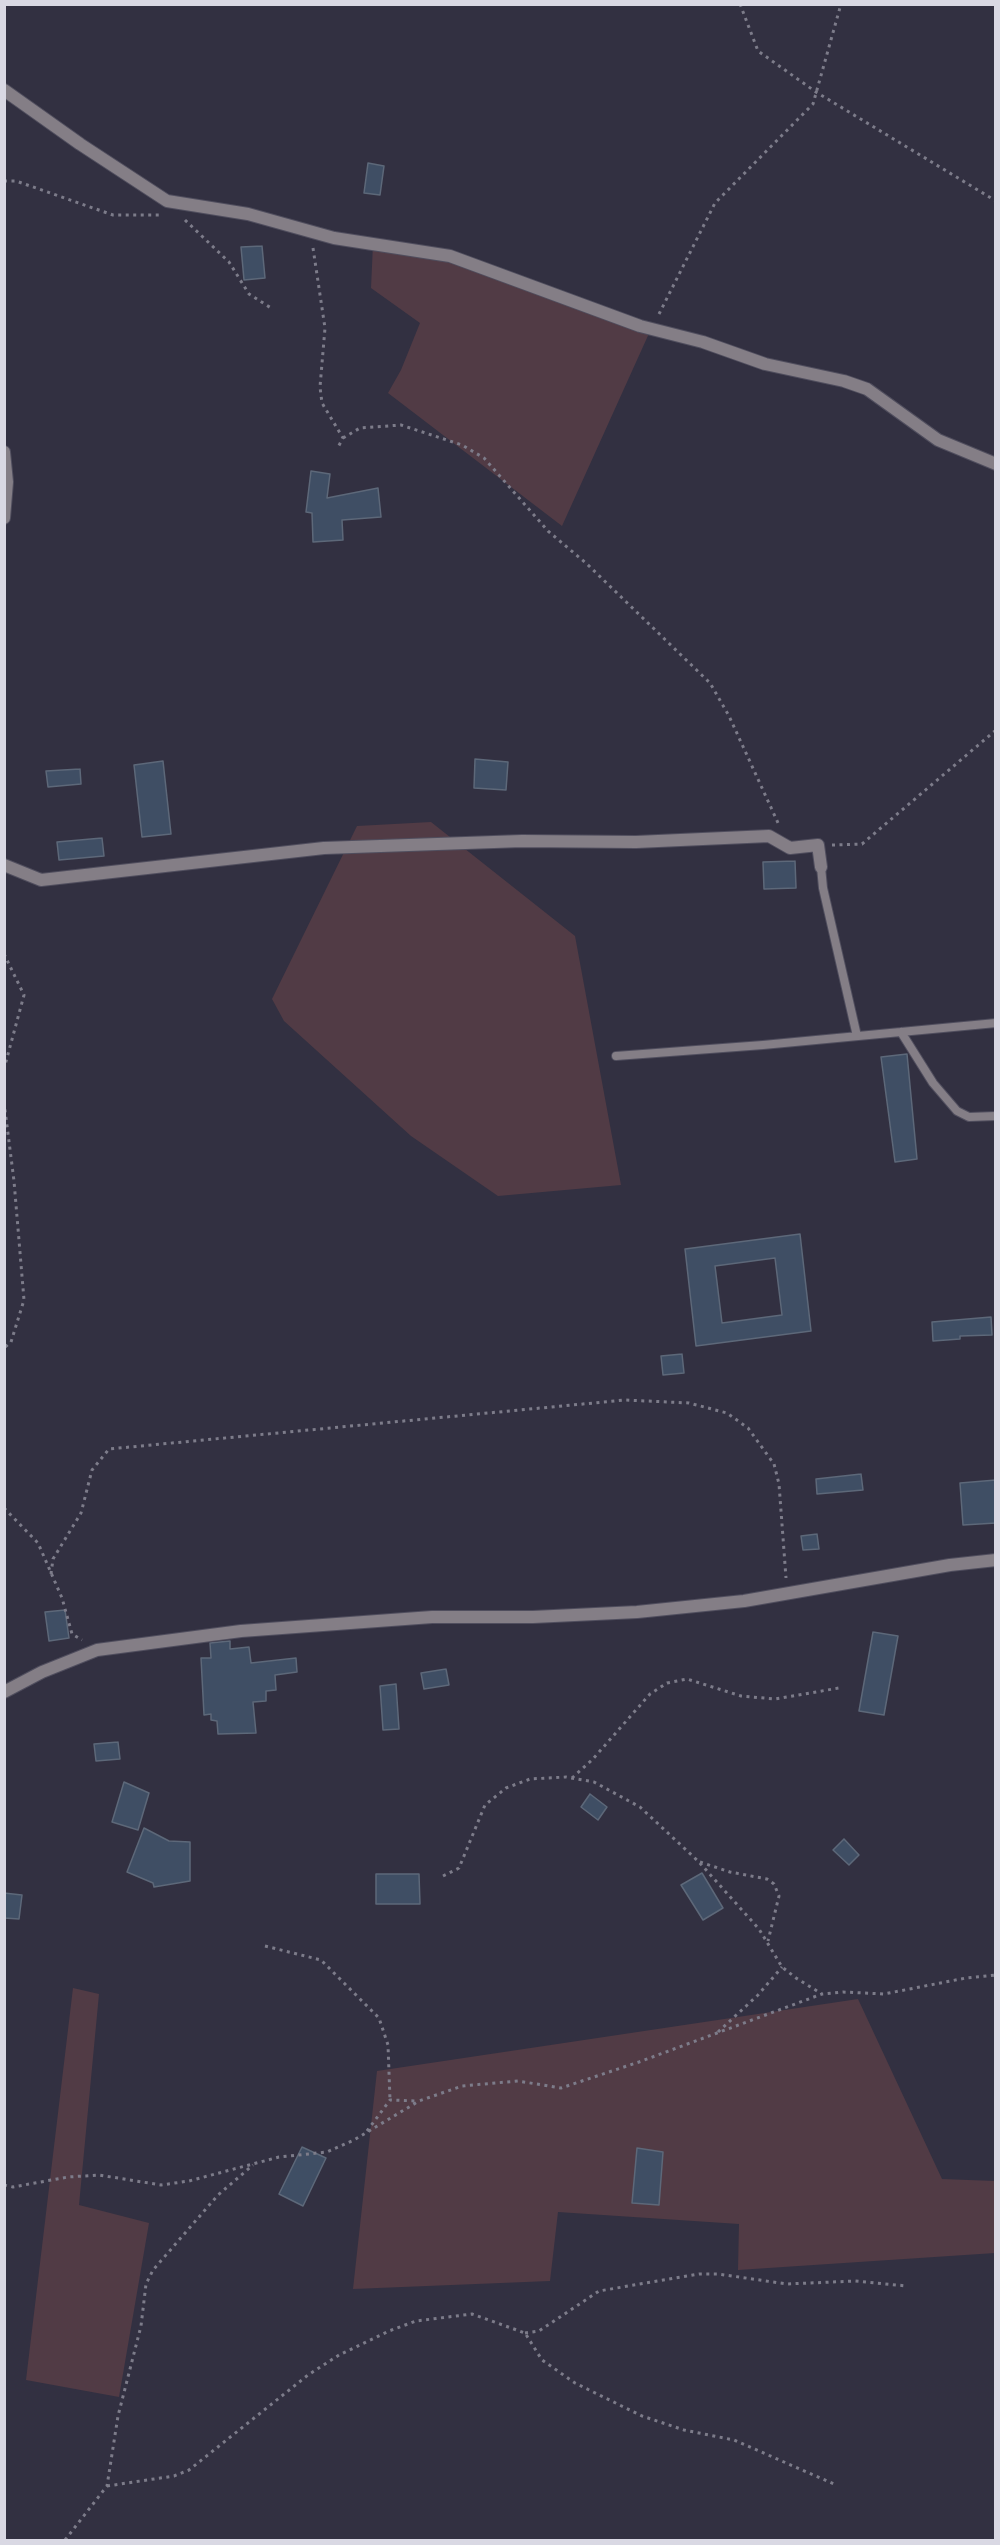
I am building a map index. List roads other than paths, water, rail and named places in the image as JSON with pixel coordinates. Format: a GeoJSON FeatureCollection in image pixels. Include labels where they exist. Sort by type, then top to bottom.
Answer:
{"type":"FeatureCollection","features":[{"type":"Feature","properties":{"kind":"street"},"geometry":{"type":"LineString","coordinates":[[4,90],[80,144],[167,201],[248,214],[334,238],[450,256],[651,329],[703,342],[765,364],[844,381],[867,389],[938,440],[996,464]]}},
{"type":"Feature","properties":{"kind":"street"},"geometry":{"type":"LineString","coordinates":[[4,452],[7,482],[4,518]]}},
{"type":"Feature","properties":{"kind":"street"},"geometry":{"type":"LineString","coordinates":[[4,865],[41,880],[324,848],[522,841],[636,842],[769,836],[790,848],[818,845],[821,867]]}},
{"type":"Feature","properties":{"kind":"street"},"geometry":{"type":"LineString","coordinates":[[4,1692],[42,1672],[97,1650],[241,1631],[338,1623],[432,1617],[533,1617],[637,1612],[744,1601],[786,1592],[835,1587],[950,1565],[996,1560]]}},
{"type":"Feature","properties":{"kind":"lane"},"geometry":{"type":"LineString","coordinates":[[821,867],[823,888],[857,1036]]}},
{"type":"Feature","properties":{"kind":"lane"},"geometry":{"type":"LineString","coordinates":[[616,1056],[996,1023]]}},
{"type":"Feature","properties":{"kind":"lane"},"geometry":{"type":"LineString","coordinates":[[901,1032],[933,1083],[957,1111],[969,1117],[996,1116]]}}]}
